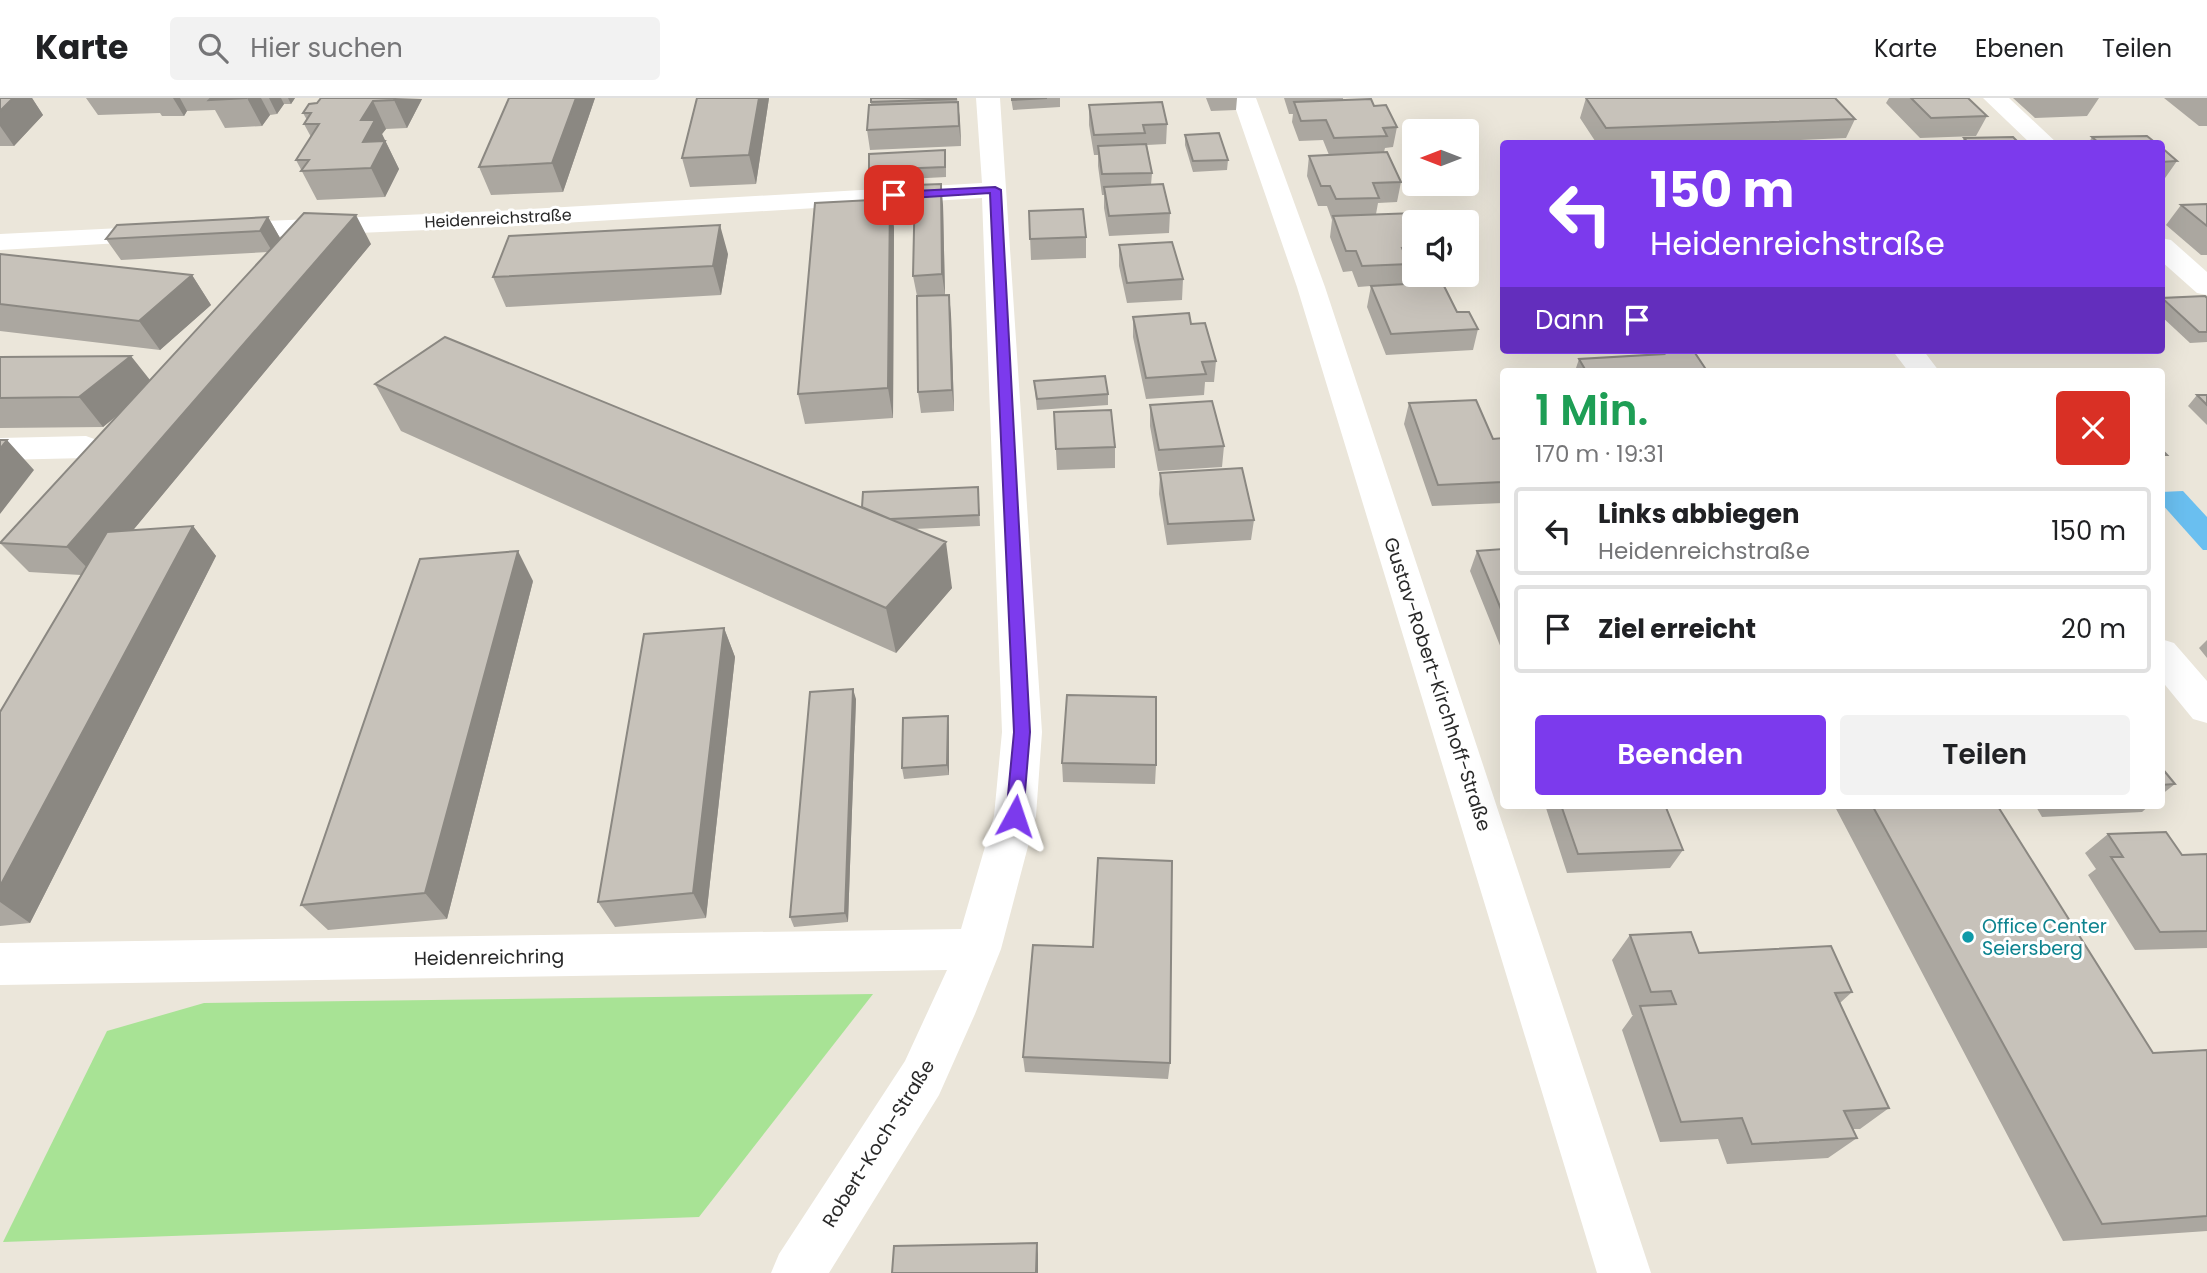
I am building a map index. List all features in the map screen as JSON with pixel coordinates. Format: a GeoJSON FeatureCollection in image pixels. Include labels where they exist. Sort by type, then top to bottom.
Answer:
{"type":"FeatureCollection","features":[{"type":"Feature","properties":{"kind":"street","name":"Robert-Koch-Straße"},"geometry":{"type":"LineString","coordinates":[[798,1273],[922,1078],[952,1014],[978,948],[1015,816],[1022,732],[988,98]]}},
{"type":"Feature","properties":{"kind":"street","name":"Gustav-Robert-Kirchhoff-Straße"},"geometry":{"type":"LineString","coordinates":[[1244,98],[1311,287],[1624,1273]]}},
{"type":"Feature","properties":{"kind":"street"},"geometry":{"type":"LineString","coordinates":[[1995,98],[2042,140]]}},
{"type":"Feature","properties":{"kind":"street","name":"Heidenreichstraße"},"geometry":{"type":"LineString","coordinates":[[0,242],[497,219],[995,190]]}},
{"type":"Feature","properties":{"kind":"street"},"geometry":{"type":"LineString","coordinates":[[2165,250],[2207,287]]}},
{"type":"Feature","properties":{"kind":"street"},"geometry":{"type":"LineString","coordinates":[[1910,354],[1922,368]]}},
{"type":"Feature","properties":{"kind":"street"},"geometry":{"type":"LineString","coordinates":[[0,449],[86,447]]}},
{"type":"Feature","properties":{"kind":"street"},"geometry":{"type":"LineString","coordinates":[[2165,658],[2207,708]]}},
{"type":"Feature","properties":{"kind":"street","name":"Heidenreichring"},"geometry":{"type":"LineString","coordinates":[[0,964],[978,948]]}},
{"type":"Feature","properties":{"kind":"green space"},"geometry":{"type":"Polygon","coordinates":[[[873,994],[699,1217],[3,1242],[107,1031],[204,1003],[873,994]]]}},
{"type":"Feature","properties":{"kind":"water"},"geometry":{"type":"Polygon","coordinates":[[[2183,491],[2207,517],[2207,550],[2203,550],[2165,507],[2165,492],[2183,491]]]}},
{"type":"Feature","properties":{"kind":"building"},"geometry":{"type":"Polygon","coordinates":[[[0,98],[13,98],[0,111],[0,98]]]}},
{"type":"Feature","properties":{"kind":"building"},"geometry":{"type":"Polygon","coordinates":[[[211,98],[247,98],[209,100],[211,98]]]}},
{"type":"Feature","properties":{"kind":"building"},"geometry":{"type":"Polygon","coordinates":[[[321,98],[395,98],[373,101],[361,120],[375,120],[363,142],[385,141],[371,168],[301,171],[309,160],[296,160],[319,124],[304,124],[311,113],[303,113],[309,104],[317,103],[321,98]]]}},
{"type":"Feature","properties":{"kind":"building"},"geometry":{"type":"Polygon","coordinates":[[[509,98],[576,98],[552,163],[479,167],[509,98]]]}},
{"type":"Feature","properties":{"kind":"building"},"geometry":{"type":"Polygon","coordinates":[[[697,98],[759,98],[749,155],[682,158],[697,98]]]}},
{"type":"Feature","properties":{"kind":"building"},"geometry":{"type":"Polygon","coordinates":[[[871,98],[956,98],[956,99],[871,102],[871,98]]]}},
{"type":"Feature","properties":{"kind":"building"},"geometry":{"type":"Polygon","coordinates":[[[1012,98],[1047,98],[1012,100],[1012,98]]]}},
{"type":"Feature","properties":{"kind":"building"},"geometry":{"type":"Polygon","coordinates":[[[1586,98],[1835,98],[1855,119],[1606,128],[1586,98]]]}},
{"type":"Feature","properties":{"kind":"building"},"geometry":{"type":"Polygon","coordinates":[[[1911,98],[1968,98],[1987,116],[1931,118],[1911,98]]]}},
{"type":"Feature","properties":{"kind":"building"},"geometry":{"type":"Polygon","coordinates":[[[1371,99],[1374,106],[1386,105],[1397,127],[1383,128],[1387,136],[1334,138],[1326,120],[1301,121],[1294,102],[1371,99]]]}},
{"type":"Feature","properties":{"kind":"building"},"geometry":{"type":"Polygon","coordinates":[[[958,102],[959,126],[867,130],[869,105],[958,102]]]}},
{"type":"Feature","properties":{"kind":"building"},"geometry":{"type":"Polygon","coordinates":[[[1162,102],[1167,124],[1143,125],[1145,133],[1094,135],[1089,105],[1162,102]]]}},
{"type":"Feature","properties":{"kind":"building"},"geometry":{"type":"Polygon","coordinates":[[[1219,133],[1228,160],[1193,161],[1185,135],[1219,133]]]}},
{"type":"Feature","properties":{"kind":"building"},"geometry":{"type":"Polygon","coordinates":[[[2147,136],[2152,140],[2095,140],[2092,137],[2147,136]]]}},
{"type":"Feature","properties":{"kind":"building"},"geometry":{"type":"Polygon","coordinates":[[[2013,137],[2016,140],[1966,140],[1964,138],[2013,137]]]}},
{"type":"Feature","properties":{"kind":"building"},"geometry":{"type":"Polygon","coordinates":[[[1146,144],[1152,173],[1102,174],[1098,146],[1146,144]]]}},
{"type":"Feature","properties":{"kind":"building"},"geometry":{"type":"Polygon","coordinates":[[[945,150],[945,167],[869,170],[869,154],[945,150]]]}},
{"type":"Feature","properties":{"kind":"building"},"geometry":{"type":"Polygon","coordinates":[[[2165,150],[2177,161],[2165,162],[2165,150]]]}},
{"type":"Feature","properties":{"kind":"building"},"geometry":{"type":"Polygon","coordinates":[[[1387,152],[1401,182],[1373,183],[1379,198],[1336,199],[1330,186],[1321,186],[1309,156],[1387,152]]]}},
{"type":"Feature","properties":{"kind":"building"},"geometry":{"type":"Polygon","coordinates":[[[941,184],[942,274],[913,276],[915,185],[941,184]]]}},
{"type":"Feature","properties":{"kind":"building"},"geometry":{"type":"Polygon","coordinates":[[[1163,184],[1170,213],[1109,216],[1104,187],[1163,184]]]}},
{"type":"Feature","properties":{"kind":"building"},"geometry":{"type":"Polygon","coordinates":[[[890,199],[888,388],[798,394],[815,203],[890,199]]]}},
{"type":"Feature","properties":{"kind":"building"},"geometry":{"type":"Polygon","coordinates":[[[2207,204],[2207,226],[2181,205],[2207,204]]]}},
{"type":"Feature","properties":{"kind":"building"},"geometry":{"type":"Polygon","coordinates":[[[1083,209],[1086,237],[1030,239],[1029,211],[1083,209]]]}},
{"type":"Feature","properties":{"kind":"building"},"geometry":{"type":"Polygon","coordinates":[[[304,213],[356,215],[67,547],[0,543],[304,213]]]}},
{"type":"Feature","properties":{"kind":"building"},"geometry":{"type":"Polygon","coordinates":[[[1402,214],[1402,264],[1362,266],[1356,251],[1346,251],[1333,216],[1402,214]]]}},
{"type":"Feature","properties":{"kind":"building"},"geometry":{"type":"Polygon","coordinates":[[[268,217],[260,231],[106,239],[117,225],[268,217]]]}},
{"type":"Feature","properties":{"kind":"building"},"geometry":{"type":"Polygon","coordinates":[[[720,225],[713,266],[493,277],[509,236],[720,225]]]}},
{"type":"Feature","properties":{"kind":"building"},"geometry":{"type":"Polygon","coordinates":[[[1172,242],[1183,279],[1127,283],[1119,245],[1172,242]]]}},
{"type":"Feature","properties":{"kind":"building"},"geometry":{"type":"Polygon","coordinates":[[[0,254],[192,275],[139,321],[0,304],[0,254]]]}},
{"type":"Feature","properties":{"kind":"building"},"geometry":{"type":"Polygon","coordinates":[[[1402,284],[1402,287],[1444,287],[1457,312],[1469,312],[1478,329],[1391,334],[1371,286],[1402,284]]]}},
{"type":"Feature","properties":{"kind":"building"},"geometry":{"type":"Polygon","coordinates":[[[949,295],[952,390],[918,392],[917,296],[949,295]]]}},
{"type":"Feature","properties":{"kind":"building"},"geometry":{"type":"Polygon","coordinates":[[[2205,296],[2207,332],[2199,332],[2165,298],[2205,296]]]}},
{"type":"Feature","properties":{"kind":"building"},"geometry":{"type":"Polygon","coordinates":[[[1189,313],[1191,324],[1205,323],[1216,361],[1202,362],[1206,374],[1146,378],[1133,317],[1189,313]]]}},
{"type":"Feature","properties":{"kind":"building"},"geometry":{"type":"Polygon","coordinates":[[[445,337],[946,542],[886,608],[375,384],[445,337]]]}},
{"type":"Feature","properties":{"kind":"building"},"geometry":{"type":"Polygon","coordinates":[[[1696,354],[1705,368],[1584,368],[1579,359],[1696,354]]]}},
{"type":"Feature","properties":{"kind":"building"},"geometry":{"type":"Polygon","coordinates":[[[131,356],[79,397],[0,398],[0,357],[131,356]]]}},
{"type":"Feature","properties":{"kind":"building"},"geometry":{"type":"Polygon","coordinates":[[[1105,376],[1108,394],[1037,399],[1034,381],[1105,376]]]}},
{"type":"Feature","properties":{"kind":"building"},"geometry":{"type":"Polygon","coordinates":[[[2197,395],[2207,395],[2207,405],[2197,395]]]}},
{"type":"Feature","properties":{"kind":"building"},"geometry":{"type":"Polygon","coordinates":[[[1476,400],[1493,439],[1500,438],[1500,482],[1438,485],[1409,403],[1476,400]]]}},
{"type":"Feature","properties":{"kind":"building"},"geometry":{"type":"Polygon","coordinates":[[[1212,401],[1224,446],[1159,450],[1150,405],[1212,401]]]}},
{"type":"Feature","properties":{"kind":"building"},"geometry":{"type":"Polygon","coordinates":[[[1111,410],[1115,447],[1056,449],[1054,412],[1111,410]]]}},
{"type":"Feature","properties":{"kind":"building"},"geometry":{"type":"Polygon","coordinates":[[[0,440],[7,440],[0,449],[0,440]]]}},
{"type":"Feature","properties":{"kind":"building"},"geometry":{"type":"Polygon","coordinates":[[[1242,468],[1254,520],[1168,524],[1160,473],[1242,468]]]}},
{"type":"Feature","properties":{"kind":"building"},"geometry":{"type":"Polygon","coordinates":[[[978,487],[979,515],[890,519],[862,507],[863,492],[978,487]]]}},
{"type":"Feature","properties":{"kind":"building"},"geometry":{"type":"Polygon","coordinates":[[[193,526],[0,886],[0,712],[107,532],[193,526]]]}},
{"type":"Feature","properties":{"kind":"building"},"geometry":{"type":"Polygon","coordinates":[[[1500,549],[1500,607],[1477,551],[1500,549]]]}},
{"type":"Feature","properties":{"kind":"building"},"geometry":{"type":"Polygon","coordinates":[[[518,551],[425,893],[301,905],[420,559],[518,551]]]}},
{"type":"Feature","properties":{"kind":"building"},"geometry":{"type":"Polygon","coordinates":[[[724,628],[693,893],[598,902],[644,634],[724,628]]]}},
{"type":"Feature","properties":{"kind":"building"},"geometry":{"type":"Polygon","coordinates":[[[853,689],[845,913],[790,917],[810,692],[853,689]]]}},
{"type":"Feature","properties":{"kind":"building"},"geometry":{"type":"Polygon","coordinates":[[[1067,695],[1156,697],[1156,765],[1062,763],[1067,695]]]}},
{"type":"Feature","properties":{"kind":"building"},"geometry":{"type":"Polygon","coordinates":[[[948,716],[947,765],[902,768],[903,718],[948,716]]]}},
{"type":"Feature","properties":{"kind":"building"},"geometry":{"type":"Polygon","coordinates":[[[2165,772],[2175,784],[2165,785],[2165,772]]]}},
{"type":"Feature","properties":{"kind":"building"},"geometry":{"type":"Polygon","coordinates":[[[1562,809],[1667,809],[1683,850],[1578,854],[1562,809]]]}},
{"type":"Feature","properties":{"kind":"building","name":"Office Center Seiersberg"},"geometry":{"type":"Polygon","coordinates":[[[1874,809],[2000,809],[2153,1053],[2207,1050],[2207,1216],[2102,1224],[1874,809]]]}},
{"type":"Feature","properties":{"kind":"building"},"geometry":{"type":"Polygon","coordinates":[[[2166,832],[2182,855],[2207,854],[2207,931],[2160,932],[2111,857],[2123,857],[2108,834],[2166,832]]]}},
{"type":"Feature","properties":{"kind":"building"},"geometry":{"type":"Polygon","coordinates":[[[1098,858],[1172,861],[1170,1063],[1023,1057],[1033,945],[1093,947],[1098,858]]]}},
{"type":"Feature","properties":{"kind":"building"},"geometry":{"type":"Polygon","coordinates":[[[1691,932],[1699,953],[1831,946],[1852,992],[1835,993],[1889,1108],[1844,1111],[1857,1138],[1752,1144],[1742,1118],[1681,1122],[1640,1006],[1676,1004],[1671,991],[1651,992],[1630,935],[1691,932]]]}},
{"type":"Feature","properties":{"kind":"building"},"geometry":{"type":"Polygon","coordinates":[[[1037,1243],[1036,1273],[892,1273],[894,1246],[1037,1243]]]}},
{"type":"Feature","properties":{"kind":"place","name":"Office Center Seiersberg"},"geometry":{"type":"Point","coordinates":[1968,937]}},
{"type":"Feature","properties":{"kind":"route"},"geometry":{"type":"LineString","coordinates":[[894,195],[995,190],[1022,732],[1015,816]]}}]}
